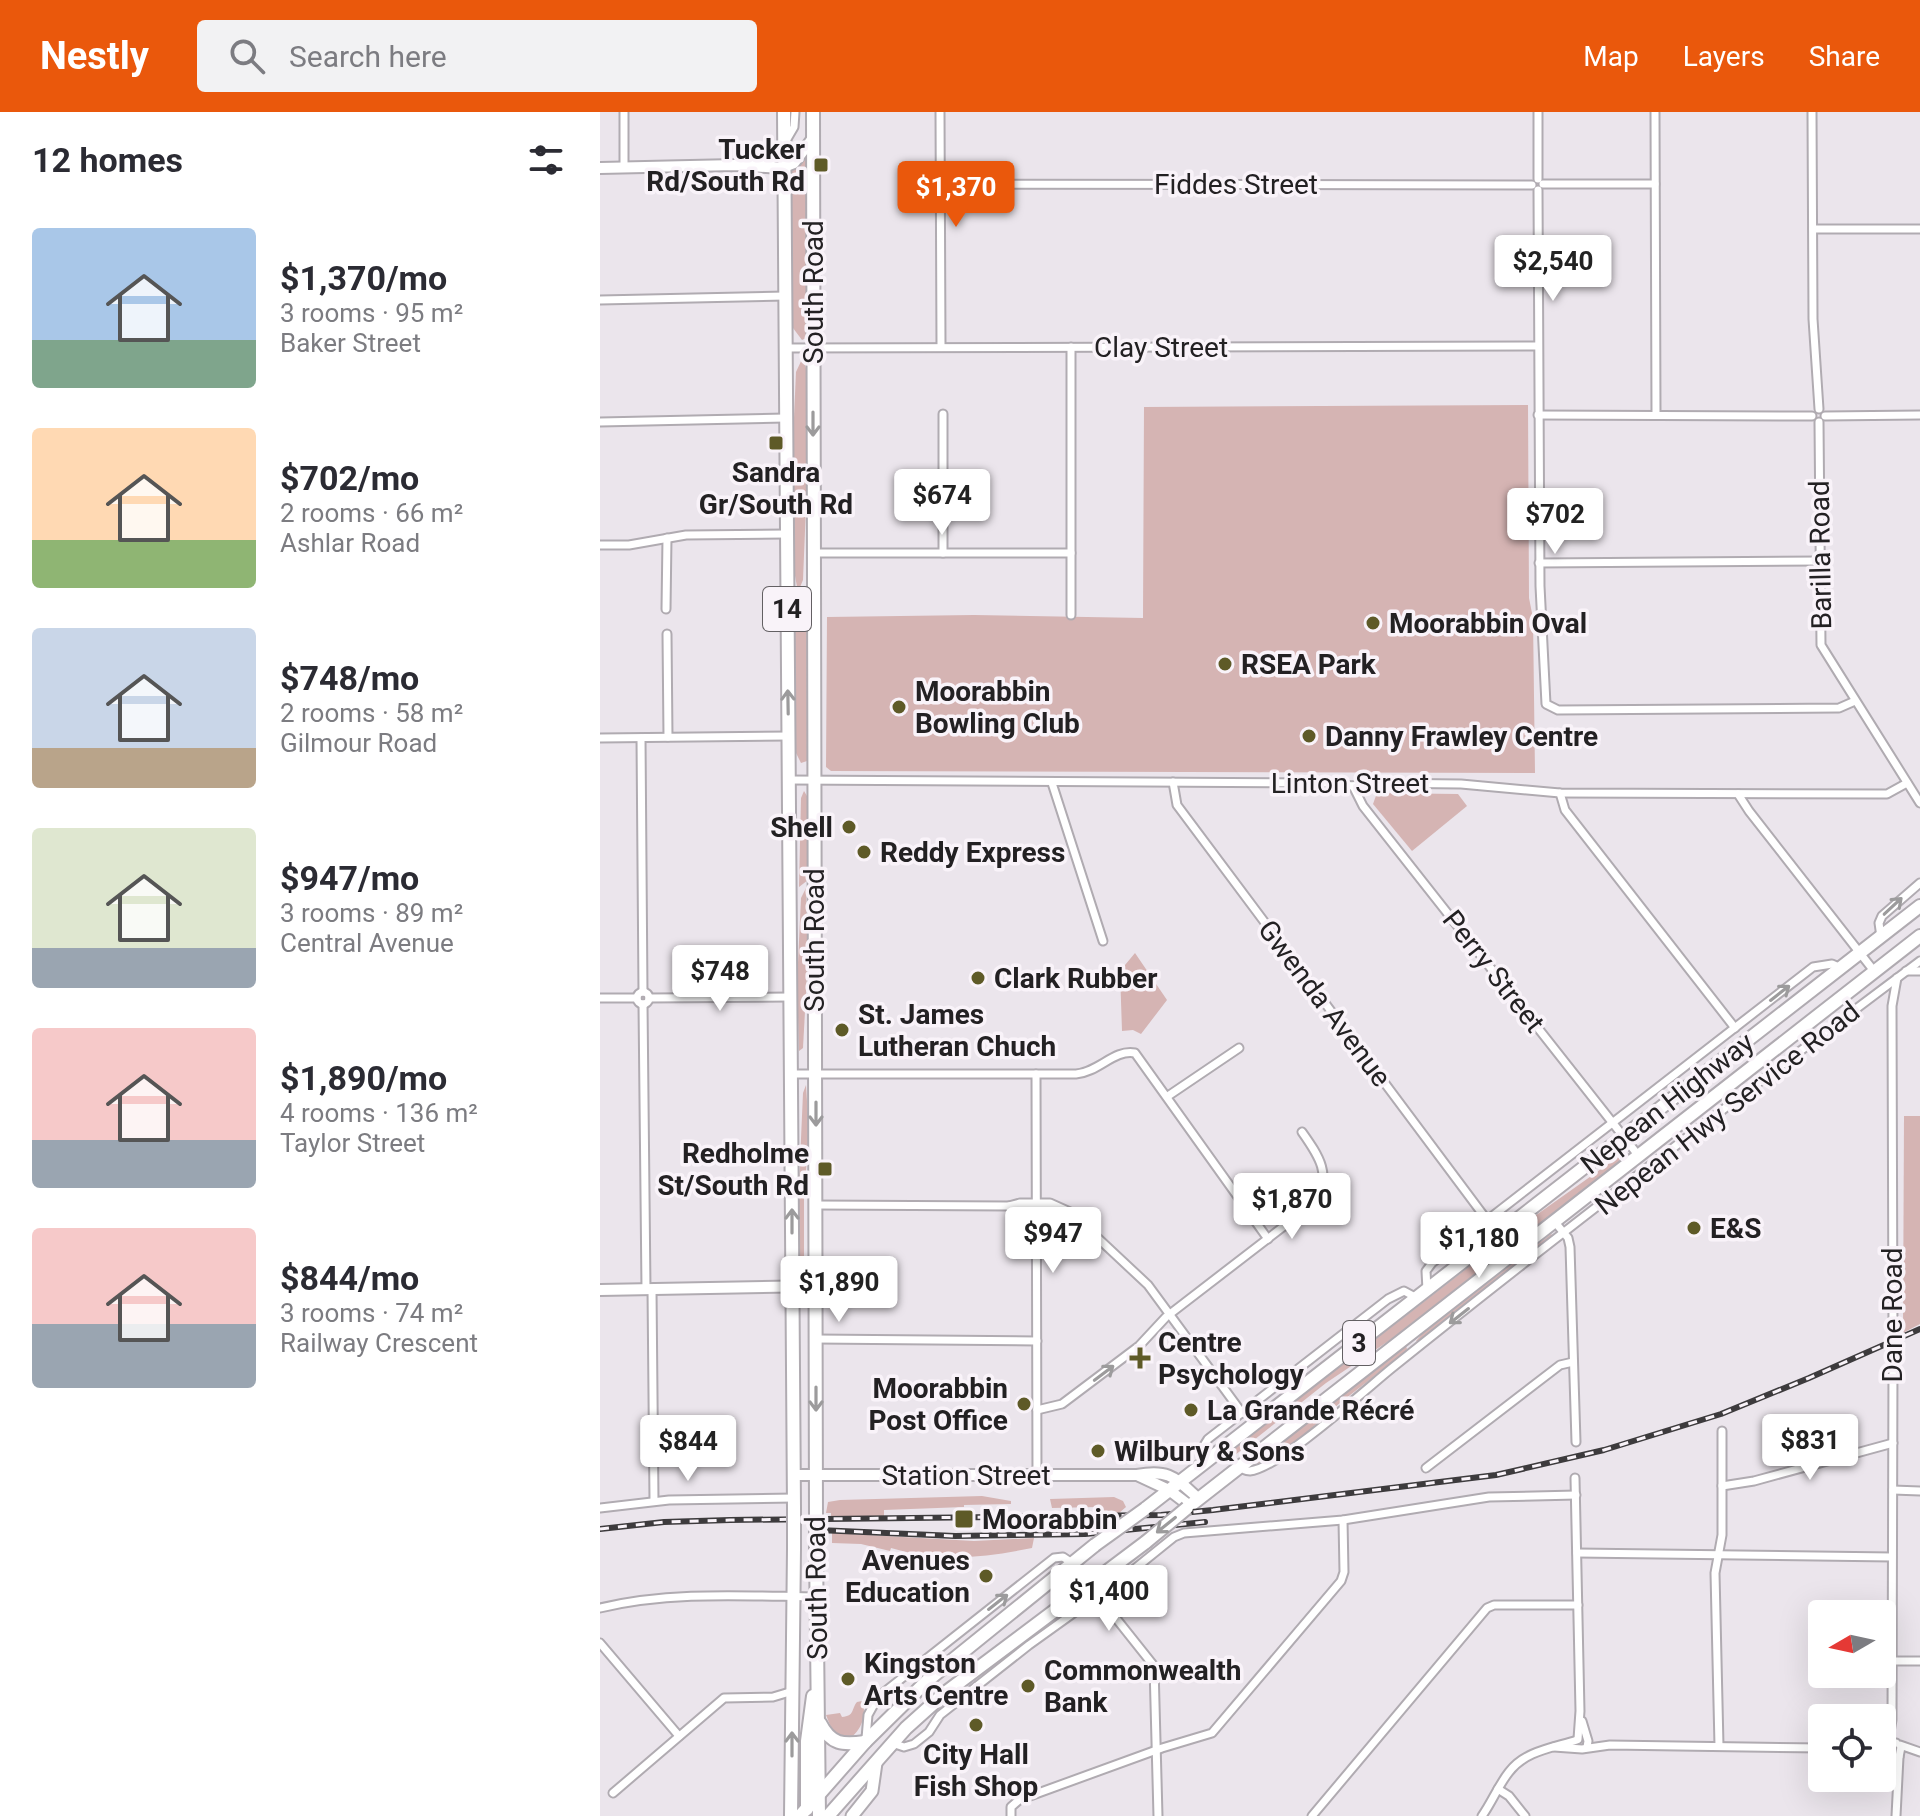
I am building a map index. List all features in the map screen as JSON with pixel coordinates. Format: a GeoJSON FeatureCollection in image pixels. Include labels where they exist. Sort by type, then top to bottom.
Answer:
{"type":"FeatureCollection","features":[{"type":"Feature","properties":{"kind":"highway","name":"South Road"},"geometry":{"type":"LineString","coordinates":[[784,112],[794,1475],[791,1816]]}},
{"type":"Feature","properties":{"kind":"highway","name":"South Road"},"geometry":{"type":"LineString","coordinates":[[813,112],[819,1816]]}},
{"type":"Feature","properties":{"kind":"highway"},"geometry":{"type":"LineString","coordinates":[[787,600],[814,600]]}},
{"type":"Feature","properties":{"kind":"highway"},"geometry":{"type":"LineString","coordinates":[[790,893],[814,884]]}},
{"type":"Feature","properties":{"kind":"highway","name":"Nepean Highway"},"geometry":{"type":"LineString","coordinates":[[804,1814],[866,1741],[928,1680],[977,1640],[1095,1545],[1920,906]]}},
{"type":"Feature","properties":{"kind":"highway","name":"Nepean Highway"},"geometry":{"type":"LineString","coordinates":[[828,1816],[892,1743],[945,1693],[1062,1602],[1146,1542],[1920,936]]}},
{"type":"Feature","properties":{"kind":"highway"},"geometry":{"type":"LineString","coordinates":[[1209,1459],[1225,1478]]}},
{"type":"Feature","properties":{"kind":"highway"},"geometry":{"type":"LineString","coordinates":[[804,1814],[808,1720],[817,1673]]}},
{"type":"Feature","properties":{"kind":"highway"},"geometry":{"type":"LineString","coordinates":[[819,1721],[830,1738],[839,1744],[866,1741]]}},
{"type":"Feature","properties":{"kind":"highway"},"geometry":{"type":"LineString","coordinates":[[779,1816],[792,1796]]}},
{"type":"Feature","properties":{"kind":"main road"},"geometry":{"type":"LineString","coordinates":[[600,168],[785,167],[794,163],[813,138]]}},
{"type":"Feature","properties":{"kind":"main road"},"geometry":{"type":"LineString","coordinates":[[735,165],[773,158],[785,146]]}},
{"type":"Feature","properties":{"kind":"main road"},"geometry":{"type":"LineString","coordinates":[[600,1290],[816,1286]]}},
{"type":"Feature","properties":{"kind":"main road","name":"Station Street"},"geometry":{"type":"LineString","coordinates":[[794,1475],[1168,1473],[1174,1486]]}},
{"type":"Feature","properties":{"kind":"main road"},"geometry":{"type":"LineString","coordinates":[[1174,1486],[1192,1504]]}},
{"type":"Feature","properties":{"kind":"main road"},"geometry":{"type":"LineString","coordinates":[[852,1816],[872,1791],[876,1763]]}},
{"type":"Feature","properties":{"kind":"street"},"geometry":{"type":"LineString","coordinates":[[624,112],[624,167]]}},
{"type":"Feature","properties":{"kind":"street"},"geometry":{"type":"LineString","coordinates":[[785,146],[794,127],[795,112]]}},
{"type":"Feature","properties":{"kind":"street"},"geometry":{"type":"LineString","coordinates":[[940,112],[941,346]]}},
{"type":"Feature","properties":{"kind":"street"},"geometry":{"type":"LineString","coordinates":[[1538,112],[1539,563],[1544,628],[1544,697],[1549,707],[1558,710],[1839,708],[1855,701]]}},
{"type":"Feature","properties":{"kind":"street"},"geometry":{"type":"LineString","coordinates":[[1655,112],[1656,415]]}},
{"type":"Feature","properties":{"kind":"street","name":"Barilla Road"},"geometry":{"type":"LineString","coordinates":[[1812,112],[1813,338],[1821,416],[1821,645],[1920,803]]}},
{"type":"Feature","properties":{"kind":"street","name":"Fiddes Street"},"geometry":{"type":"LineString","coordinates":[[940,184],[1655,184]]}},
{"type":"Feature","properties":{"kind":"street"},"geometry":{"type":"LineString","coordinates":[[1813,229],[1920,229]]}},
{"type":"Feature","properties":{"kind":"street"},"geometry":{"type":"LineString","coordinates":[[600,300],[785,296]]}},
{"type":"Feature","properties":{"kind":"street","name":"Clay Street"},"geometry":{"type":"LineString","coordinates":[[785,348],[1538,346]]}},
{"type":"Feature","properties":{"kind":"street"},"geometry":{"type":"LineString","coordinates":[[1071,347],[1071,615]]}},
{"type":"Feature","properties":{"kind":"street"},"geometry":{"type":"LineString","coordinates":[[943,414],[943,553]]}},
{"type":"Feature","properties":{"kind":"street"},"geometry":{"type":"LineString","coordinates":[[1538,415],[1920,415]]}},
{"type":"Feature","properties":{"kind":"street"},"geometry":{"type":"LineString","coordinates":[[600,422],[785,418]]}},
{"type":"Feature","properties":{"kind":"street"},"geometry":{"type":"LineString","coordinates":[[600,545],[635,544],[686,535],[786,534]]}},
{"type":"Feature","properties":{"kind":"street"},"geometry":{"type":"LineString","coordinates":[[666,609],[667,538]]}},
{"type":"Feature","properties":{"kind":"street"},"geometry":{"type":"LineString","coordinates":[[813,553],[1071,553]]}},
{"type":"Feature","properties":{"kind":"street"},"geometry":{"type":"LineString","coordinates":[[1539,563],[1820,561]]}},
{"type":"Feature","properties":{"kind":"street"},"geometry":{"type":"LineString","coordinates":[[667,634],[668,737]]}},
{"type":"Feature","properties":{"kind":"street"},"geometry":{"type":"LineString","coordinates":[[600,738],[789,736]]}},
{"type":"Feature","properties":{"kind":"street"},"geometry":{"type":"LineString","coordinates":[[641,738],[643,998],[654,1501]]}},
{"type":"Feature","properties":{"kind":"street","name":"Linton Street"},"geometry":{"type":"LineString","coordinates":[[789,780],[1327,783],[1353,786],[1371,783],[1461,784],[1560,793],[1738,794],[1887,794],[1907,783]]}},
{"type":"Feature","properties":{"kind":"street","name":"Gwenda Avenue"},"geometry":{"type":"LineString","coordinates":[[1173,782],[1177,805],[1487,1220]]}},
{"type":"Feature","properties":{"kind":"street"},"geometry":{"type":"LineString","coordinates":[[1052,783],[1103,941]]}},
{"type":"Feature","properties":{"kind":"street","name":"Perry Street"},"geometry":{"type":"LineString","coordinates":[[1353,786],[1363,806],[1638,1155]]}},
{"type":"Feature","properties":{"kind":"street"},"geometry":{"type":"LineString","coordinates":[[1560,793],[1565,810],[1735,1028]]}},
{"type":"Feature","properties":{"kind":"street"},"geometry":{"type":"LineString","coordinates":[[1738,794],[1874,971]]}},
{"type":"Feature","properties":{"kind":"street"},"geometry":{"type":"LineString","coordinates":[[1881,937],[1879,923],[1882,916],[1920,883]]}},
{"type":"Feature","properties":{"kind":"street","name":"Nepean Hwy Service Road"},"geometry":{"type":"LineString","coordinates":[[1240,1466],[1247,1471],[1253,1470],[1280,1458],[1564,1234],[1920,961]]}},
{"type":"Feature","properties":{"kind":"street","name":"Nepean Hwy Service Road"},"geometry":{"type":"LineString","coordinates":[[1422,1294],[1428,1267],[1487,1220],[1813,967],[1832,964],[1841,968]]}},
{"type":"Feature","properties":{"kind":"street"},"geometry":{"type":"LineString","coordinates":[[1906,971],[1920,971]]}},
{"type":"Feature","properties":{"kind":"street","name":"Dane Road"},"geometry":{"type":"LineString","coordinates":[[1892,1600],[1892,1006],[1897,978]]}},
{"type":"Feature","properties":{"kind":"street","name":"Dane Road"},"geometry":{"type":"LineString","coordinates":[[1883,989],[1892,1006]]}},
{"type":"Feature","properties":{"kind":"street","name":"Nepean Hwy Service Road"},"geometry":{"type":"LineString","coordinates":[[1849,991],[1871,998]]}},
{"type":"Feature","properties":{"kind":"street"},"geometry":{"type":"LineString","coordinates":[[600,998],[790,997]]}},
{"type":"Feature","properties":{"kind":"street"},"geometry":{"type":"LineString","coordinates":[[1168,1096],[1239,1048]]}},
{"type":"Feature","properties":{"kind":"street"},"geometry":{"type":"LineString","coordinates":[[791,1074],[1089,1072],[1121,1052],[1130,1052],[1140,1057],[1268,1239]]}},
{"type":"Feature","properties":{"kind":"street"},"geometry":{"type":"LineString","coordinates":[[1036,1074],[1037,1475]]}},
{"type":"Feature","properties":{"kind":"street"},"geometry":{"type":"LineString","coordinates":[[1037,1410],[1062,1404],[1139,1346],[1170,1315],[1309,1209],[1322,1189],[1324,1175],[1322,1162],[1302,1132]]}},
{"type":"Feature","properties":{"kind":"street"},"geometry":{"type":"LineString","coordinates":[[816,1205],[1059,1206],[1070,1212],[1142,1278],[1242,1413]]}},
{"type":"Feature","properties":{"kind":"street"},"geometry":{"type":"LineString","coordinates":[[1554,1221],[1570,1247],[1576,1442]]}},
{"type":"Feature","properties":{"kind":"street"},"geometry":{"type":"LineString","coordinates":[[1209,1459],[1203,1451],[1204,1444],[1394,1294],[1404,1291],[1422,1294]]}},
{"type":"Feature","properties":{"kind":"street"},"geometry":{"type":"LineString","coordinates":[[1412,1332],[1413,1352]]}},
{"type":"Feature","properties":{"kind":"street"},"geometry":{"type":"LineString","coordinates":[[816,1339],[1037,1341]]}},
{"type":"Feature","properties":{"kind":"street"},"geometry":{"type":"LineString","coordinates":[[1426,1468],[1560,1365],[1573,1362]]}},
{"type":"Feature","properties":{"kind":"street"},"geometry":{"type":"LineString","coordinates":[[1719,1746],[1715,1573],[1722,1535],[1722,1431]]}},
{"type":"Feature","properties":{"kind":"street"},"geometry":{"type":"LineString","coordinates":[[1722,1486],[1754,1481],[1893,1443]]}},
{"type":"Feature","properties":{"kind":"street"},"geometry":{"type":"LineString","coordinates":[[1575,1478],[1582,1742]]}},
{"type":"Feature","properties":{"kind":"street"},"geometry":{"type":"LineString","coordinates":[[1893,1490],[1920,1491]]}},
{"type":"Feature","properties":{"kind":"street"},"geometry":{"type":"LineString","coordinates":[[892,1743],[904,1747],[914,1744],[929,1732],[940,1715],[1072,1615],[1102,1600],[1112,1587],[1180,1534],[1343,1520],[1489,1497],[1576,1495]]}},
{"type":"Feature","properties":{"kind":"street"},"geometry":{"type":"LineString","coordinates":[[600,1508],[654,1501],[779,1497],[794,1503]]}},
{"type":"Feature","properties":{"kind":"street"},"geometry":{"type":"LineString","coordinates":[[1011,1816],[1013,1804],[1215,1730],[1343,1577],[1343,1520]]}},
{"type":"Feature","properties":{"kind":"street"},"geometry":{"type":"LineString","coordinates":[[1577,1553],[1892,1557]]}},
{"type":"Feature","properties":{"kind":"street","name":"Nepean Highway"},"geometry":{"type":"LineString","coordinates":[[976,1619],[1054,1558],[1063,1557],[1072,1563]]}},
{"type":"Feature","properties":{"kind":"street"},"geometry":{"type":"LineString","coordinates":[[1072,1563],[1154,1666],[1158,1816]]}},
{"type":"Feature","properties":{"kind":"street"},"geometry":{"type":"LineString","coordinates":[[600,1608],[626,1602],[701,1596],[817,1597]]}},
{"type":"Feature","properties":{"kind":"street"},"geometry":{"type":"LineString","coordinates":[[1062,1602],[1072,1615]]}},
{"type":"Feature","properties":{"kind":"street"},"geometry":{"type":"LineString","coordinates":[[1312,1816],[1487,1608],[1494,1605],[1578,1605]]}},
{"type":"Feature","properties":{"kind":"street"},"geometry":{"type":"LineString","coordinates":[[976,1619],[977,1640]]}},
{"type":"Feature","properties":{"kind":"street"},"geometry":{"type":"LineString","coordinates":[[866,1741],[868,1715],[878,1697],[976,1619]]}},
{"type":"Feature","properties":{"kind":"street"},"geometry":{"type":"LineString","coordinates":[[600,1643],[679,1736]]}},
{"type":"Feature","properties":{"kind":"street"},"geometry":{"type":"LineString","coordinates":[[1896,1661],[1920,1661]]}},
{"type":"Feature","properties":{"kind":"street"},"geometry":{"type":"LineString","coordinates":[[613,1793],[729,1696],[776,1696],[793,1691]]}},
{"type":"Feature","properties":{"kind":"street"},"geometry":{"type":"LineString","coordinates":[[1482,1816],[1518,1763],[1535,1752],[1554,1747],[1582,1742],[1808,1748]]}},
{"type":"Feature","properties":{"kind":"street"},"geometry":{"type":"LineString","coordinates":[[1896,1751],[1920,1753]]}},
{"type":"Feature","properties":{"kind":"street"},"geometry":{"type":"LineString","coordinates":[[1498,1789],[1509,1796],[1525,1816]]}},
{"type":"Feature","properties":{"kind":"street","name":"Dane Road"},"geometry":{"type":"LineString","coordinates":[[1895,1792],[1896,1816]]}},
{"type":"Feature","properties":{"kind":"shaded area"},"geometry":{"type":"Polygon","coordinates":[[[804,155],[807,329],[806,338],[802,340],[793,328],[791,317],[791,169],[804,155]]]}},
{"type":"Feature","properties":{"kind":"shaded area"},"geometry":{"type":"Polygon","coordinates":[[[803,357],[807,372],[806,506],[803,580],[798,592],[793,565],[792,463],[796,372],[803,357]]]}},
{"type":"Feature","properties":{"kind":"shaded area"},"geometry":{"type":"Polygon","coordinates":[[[1528,405],[1529,598],[1533,618],[1535,773],[831,771],[826,767],[827,617],[974,615],[1143,618],[1144,407],[1528,405]]]}},
{"type":"Feature","properties":{"kind":"shaded area"},"geometry":{"type":"Polygon","coordinates":[[[798,609],[807,612],[807,761],[801,763],[795,751],[794,612],[798,609]]]}},
{"type":"Feature","properties":{"kind":"shaded area"},"geometry":{"type":"Polygon","coordinates":[[[804,791],[807,796],[808,880],[799,887],[801,798],[804,791]]]}},
{"type":"Feature","properties":{"kind":"shaded area"},"geometry":{"type":"Polygon","coordinates":[[[1377,793],[1458,794],[1467,806],[1412,851],[1373,804],[1377,793]]]}},
{"type":"Feature","properties":{"kind":"shaded area"},"geometry":{"type":"Polygon","coordinates":[[[806,888],[808,956],[803,1048],[799,1051],[797,984],[801,898],[806,888]]]}},
{"type":"Feature","properties":{"kind":"shaded area"},"geometry":{"type":"Polygon","coordinates":[[[1135,953],[1167,1000],[1141,1034],[1133,1030],[1122,1031],[1120,971],[1135,953]]]}},
{"type":"Feature","properties":{"kind":"shaded area"},"geometry":{"type":"Polygon","coordinates":[[[806,1085],[809,1133],[804,1197],[804,1271],[800,1270],[798,1207],[803,1093],[806,1085]]]}},
{"type":"Feature","properties":{"kind":"shaded area"},"geometry":{"type":"Polygon","coordinates":[[[1904,1116],[1920,1116],[1920,1324],[1903,1333],[1904,1116]]]}},
{"type":"Feature","properties":{"kind":"shaded area"},"geometry":{"type":"Polygon","coordinates":[[[1618,1157],[1620,1160],[1617,1163],[1393,1338],[1326,1383],[1230,1459],[1220,1462],[1532,1218],[1618,1157]]]}},
{"type":"Feature","properties":{"kind":"shaded area"},"geometry":{"type":"Polygon","coordinates":[[[1551,1234],[1553,1236],[1548,1241],[1416,1341],[1423,1333],[1551,1234]]]}},
{"type":"Feature","properties":{"kind":"shaded area"},"geometry":{"type":"Polygon","coordinates":[[[1406,1346],[1404,1353],[1298,1440],[1250,1468],[1406,1346]]]}},
{"type":"Feature","properties":{"kind":"shaded area"},"geometry":{"type":"Polygon","coordinates":[[[982,1496],[1011,1501],[1011,1504],[884,1510],[884,1516],[831,1517],[831,1513],[826,1513],[828,1502],[840,1500],[982,1496]]]}},
{"type":"Feature","properties":{"kind":"shaded area"},"geometry":{"type":"Polygon","coordinates":[[[1114,1497],[1123,1501],[1126,1507],[1119,1513],[1098,1513],[1097,1507],[1052,1508],[1050,1499],[1114,1497]]]}},
{"type":"Feature","properties":{"kind":"shaded area"},"geometry":{"type":"Polygon","coordinates":[[[832,1533],[974,1541],[1034,1538],[1032,1548],[979,1556],[944,1557],[891,1548],[890,1551],[861,1544],[832,1543],[832,1533]]]}},
{"type":"Feature","properties":{"kind":"shaded area"},"geometry":{"type":"Polygon","coordinates":[[[862,1701],[863,1718],[855,1734],[845,1740],[834,1735],[826,1715],[840,1713],[842,1717],[846,1716],[851,1714],[857,1702],[862,1701]]]}},
{"type":"Feature","properties":{"kind":"railway"},"geometry":{"type":"LineString","coordinates":[[600,1529],[664,1522],[730,1520],[1161,1515],[1496,1475],[1604,1450],[1721,1414],[1920,1329]]}},
{"type":"Feature","properties":{"kind":"railway"},"geometry":{"type":"LineString","coordinates":[[818,1530],[955,1536],[1085,1534],[1205,1522]]}},
{"type":"Feature","properties":{"kind":"place","name":"Tucker Rd/South Rd"},"geometry":{"type":"Point","coordinates":[821,165]}},
{"type":"Feature","properties":{"kind":"place","name":"Sandra Gr/South Rd"},"geometry":{"type":"Point","coordinates":[776,443]}},
{"type":"Feature","properties":{"kind":"place","name":"Moorabbin Oval"},"geometry":{"type":"Point","coordinates":[1373,623]}},
{"type":"Feature","properties":{"kind":"place","name":"RSEA Park"},"geometry":{"type":"Point","coordinates":[1225,664]}},
{"type":"Feature","properties":{"kind":"place","name":"Moorabbin Bowling Club"},"geometry":{"type":"Point","coordinates":[899,707]}},
{"type":"Feature","properties":{"kind":"place","name":"Danny Frawley Centre"},"geometry":{"type":"Point","coordinates":[1309,736]}},
{"type":"Feature","properties":{"kind":"place","name":"Shell"},"geometry":{"type":"Point","coordinates":[849,827]}},
{"type":"Feature","properties":{"kind":"place","name":"Reddy Express"},"geometry":{"type":"Point","coordinates":[864,852]}},
{"type":"Feature","properties":{"kind":"place","name":"Clark Rubber"},"geometry":{"type":"Point","coordinates":[978,978]}},
{"type":"Feature","properties":{"kind":"place","name":"St. James Lutheran Chuch"},"geometry":{"type":"Point","coordinates":[842,1030]}},
{"type":"Feature","properties":{"kind":"place","name":"Redholme St/South Rd"},"geometry":{"type":"Point","coordinates":[825,1169]}},
{"type":"Feature","properties":{"kind":"place","name":"E&S"},"geometry":{"type":"Point","coordinates":[1694,1228]}},
{"type":"Feature","properties":{"kind":"place","name":"Centre Psychology"},"geometry":{"type":"Point","coordinates":[1140,1358]}},
{"type":"Feature","properties":{"kind":"place","name":"Moorabbin Post Office"},"geometry":{"type":"Point","coordinates":[1024,1404]}},
{"type":"Feature","properties":{"kind":"place","name":"La Grande Récré"},"geometry":{"type":"Point","coordinates":[1191,1410]}},
{"type":"Feature","properties":{"kind":"place","name":"Wilbury & Sons"},"geometry":{"type":"Point","coordinates":[1098,1451]}},
{"type":"Feature","properties":{"kind":"place","name":"Moorabbin"},"geometry":{"type":"Point","coordinates":[964,1519]}},
{"type":"Feature","properties":{"kind":"place","name":"Avenues Education"},"geometry":{"type":"Point","coordinates":[986,1576]}},
{"type":"Feature","properties":{"kind":"place","name":"Kingston Arts Centre"},"geometry":{"type":"Point","coordinates":[848,1679]}},
{"type":"Feature","properties":{"kind":"place","name":"Commonwealth Bank"},"geometry":{"type":"Point","coordinates":[1028,1686]}},
{"type":"Feature","properties":{"kind":"place","name":"City Hall Fish Shop"},"geometry":{"type":"Point","coordinates":[976,1725]}}]}
